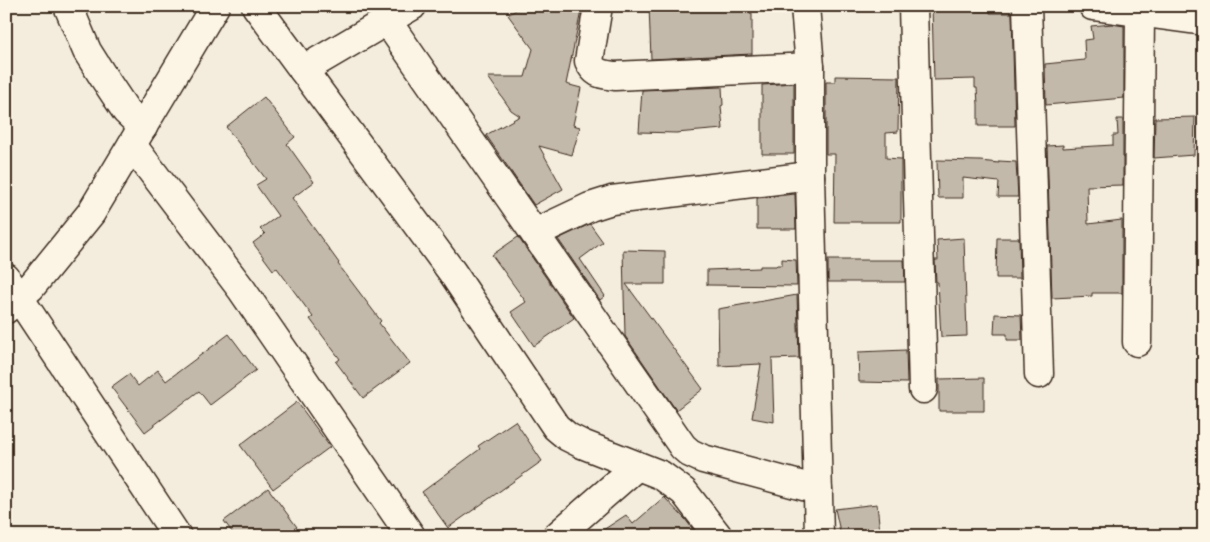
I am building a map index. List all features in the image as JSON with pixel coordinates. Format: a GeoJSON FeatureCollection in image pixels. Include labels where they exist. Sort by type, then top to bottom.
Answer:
{"type":"FeatureCollection","features":[{"type":"Feature","properties":{"kind":"street"},"geometry":{"type":"LineString","coordinates":[[68,6],[87,51],[126,111],[138,136],[411,536]]}},
{"type":"Feature","properties":{"kind":"street"},"geometry":{"type":"LineString","coordinates":[[256,6],[452,272],[556,427],[568,437],[582,444],[661,475],[684,492],[718,536]]}},
{"type":"Feature","properties":{"kind":"street"},"geometry":{"type":"LineString","coordinates":[[303,70],[412,6]]}},
{"type":"Feature","properties":{"kind":"street"},"geometry":{"type":"LineString","coordinates":[[598,6],[589,61],[592,69],[601,74],[615,76],[810,67]]}},
{"type":"Feature","properties":{"kind":"street"},"geometry":{"type":"LineString","coordinates":[[805,6],[810,67],[810,176],[819,536]]}},
{"type":"Feature","properties":{"kind":"street"},"geometry":{"type":"LineString","coordinates":[[913,6],[922,389]]}},
{"type":"Feature","properties":{"kind":"street"},"geometry":{"type":"LineString","coordinates":[[1027,6],[1039,374]]}},
{"type":"Feature","properties":{"kind":"street"},"geometry":{"type":"LineString","coordinates":[[1099,7],[1204,21]]}},
{"type":"Feature","properties":{"kind":"street"},"geometry":{"type":"LineString","coordinates":[[177,536],[11,295],[31,287],[91,213],[138,136],[204,12]]}},
{"type":"Feature","properties":{"kind":"street"},"geometry":{"type":"LineString","coordinates":[[1137,342],[1140,12]]}},
{"type":"Feature","properties":{"kind":"street"},"geometry":{"type":"LineString","coordinates":[[387,21],[683,447],[690,454],[703,459],[818,490]]}},
{"type":"Feature","properties":{"kind":"street"},"geometry":{"type":"LineString","coordinates":[[535,233],[590,207],[612,200],[810,176]]}},
{"type":"Feature","properties":{"kind":"street"},"geometry":{"type":"LineString","coordinates":[[557,536],[637,466]]}},
{"type":"Feature","properties":{"kind":"building"},"geometry":{"type":"Polygon","coordinates":[[[522,6],[562,6],[581,11],[566,84],[581,88],[573,125],[580,127],[572,155],[539,146],[563,189],[534,205],[486,135],[520,116],[511,110],[488,77],[525,77],[533,49],[508,15],[522,6]]]}},
{"type":"Feature","properties":{"kind":"building"},"geometry":{"type":"Polygon","coordinates":[[[649,6],[750,6],[750,13],[752,13],[752,54],[651,59],[649,6]]]}},
{"type":"Feature","properties":{"kind":"building"},"geometry":{"type":"Polygon","coordinates":[[[932,6],[976,6],[976,11],[1012,13],[1015,126],[978,126],[975,79],[934,80],[932,6]]]}},
{"type":"Feature","properties":{"kind":"building"},"geometry":{"type":"Polygon","coordinates":[[[1112,24],[1124,26],[1124,98],[1046,105],[1045,64],[1085,60],[1084,40],[1093,39],[1091,26],[1112,24]]]}},
{"type":"Feature","properties":{"kind":"building"},"geometry":{"type":"Polygon","coordinates":[[[835,76],[899,77],[898,132],[886,133],[886,158],[901,159],[901,222],[834,222],[835,154],[826,154],[826,82],[835,82],[835,76]]]}},
{"type":"Feature","properties":{"kind":"building"},"geometry":{"type":"Polygon","coordinates":[[[794,83],[794,154],[762,154],[762,85],[794,83]]]}},
{"type":"Feature","properties":{"kind":"building"},"geometry":{"type":"Polygon","coordinates":[[[722,87],[723,129],[676,133],[639,132],[642,90],[722,87]]]}},
{"type":"Feature","properties":{"kind":"building"},"geometry":{"type":"Polygon","coordinates":[[[264,97],[295,137],[287,144],[314,182],[292,198],[381,321],[379,323],[410,363],[363,398],[336,362],[340,359],[310,319],[313,317],[277,268],[273,270],[253,243],[265,234],[260,229],[278,216],[256,185],[266,179],[226,127],[264,97]]]}},
{"type":"Feature","properties":{"kind":"building"},"geometry":{"type":"Polygon","coordinates":[[[1195,117],[1194,155],[1154,158],[1155,118],[1195,117]]]}},
{"type":"Feature","properties":{"kind":"building"},"geometry":{"type":"Polygon","coordinates":[[[1117,119],[1123,119],[1123,185],[1087,186],[1088,224],[1122,220],[1122,293],[1092,293],[1092,296],[1052,298],[1047,146],[1063,145],[1063,148],[1113,145],[1113,135],[1118,135],[1117,119]]]}},
{"type":"Feature","properties":{"kind":"building"},"geometry":{"type":"Polygon","coordinates":[[[937,160],[1016,162],[1018,197],[998,197],[999,182],[963,178],[963,198],[938,198],[937,160]]]}},
{"type":"Feature","properties":{"kind":"building"},"geometry":{"type":"Polygon","coordinates":[[[795,194],[796,229],[757,229],[757,198],[795,194]]]}},
{"type":"Feature","properties":{"kind":"building"},"geometry":{"type":"Polygon","coordinates":[[[590,224],[603,242],[580,259],[605,296],[600,300],[558,239],[590,224]]]}},
{"type":"Feature","properties":{"kind":"building"},"geometry":{"type":"Polygon","coordinates":[[[518,237],[574,318],[534,346],[511,312],[526,302],[492,255],[518,237]]]}},
{"type":"Feature","properties":{"kind":"building"},"geometry":{"type":"Polygon","coordinates":[[[964,238],[967,336],[941,337],[935,260],[938,260],[937,240],[964,238]]]}},
{"type":"Feature","properties":{"kind":"building"},"geometry":{"type":"Polygon","coordinates":[[[997,238],[1019,238],[1020,278],[996,278],[997,238]]]}},
{"type":"Feature","properties":{"kind":"building"},"geometry":{"type":"Polygon","coordinates":[[[623,250],[665,251],[665,284],[626,284],[703,389],[676,410],[625,336],[623,250]]]}},
{"type":"Feature","properties":{"kind":"building"},"geometry":{"type":"Polygon","coordinates":[[[782,259],[796,260],[797,286],[707,285],[707,270],[776,266],[782,265],[782,259]]]}},
{"type":"Feature","properties":{"kind":"building"},"geometry":{"type":"Polygon","coordinates":[[[828,260],[904,260],[905,282],[828,282],[828,260]]]}},
{"type":"Feature","properties":{"kind":"building"},"geometry":{"type":"Polygon","coordinates":[[[797,295],[799,358],[772,359],[774,422],[752,418],[761,364],[719,366],[718,309],[797,295]]]}},
{"type":"Feature","properties":{"kind":"building"},"geometry":{"type":"Polygon","coordinates":[[[995,314],[1021,315],[1022,340],[1007,340],[1007,334],[994,334],[995,314]]]}},
{"type":"Feature","properties":{"kind":"building"},"geometry":{"type":"Polygon","coordinates":[[[229,334],[256,370],[210,405],[199,391],[145,432],[111,387],[129,374],[138,386],[158,370],[166,381],[229,334]]]}},
{"type":"Feature","properties":{"kind":"building"},"geometry":{"type":"Polygon","coordinates":[[[906,350],[907,383],[859,382],[858,352],[906,350]]]}},
{"type":"Feature","properties":{"kind":"building"},"geometry":{"type":"Polygon","coordinates":[[[984,378],[984,411],[939,411],[939,379],[984,378]]]}},
{"type":"Feature","properties":{"kind":"building"},"geometry":{"type":"Polygon","coordinates":[[[297,402],[330,447],[273,489],[240,445],[297,402]]]}},
{"type":"Feature","properties":{"kind":"building"},"geometry":{"type":"Polygon","coordinates":[[[515,421],[542,461],[448,528],[422,492],[480,449],[478,446],[515,421]]]}},
{"type":"Feature","properties":{"kind":"building"},"geometry":{"type":"Polygon","coordinates":[[[268,488],[297,527],[285,536],[235,536],[224,521],[268,488]]]}},
{"type":"Feature","properties":{"kind":"building"},"geometry":{"type":"Polygon","coordinates":[[[664,497],[698,536],[594,536],[626,515],[633,524],[664,497]]]}},
{"type":"Feature","properties":{"kind":"building"},"geometry":{"type":"Polygon","coordinates":[[[877,504],[880,532],[861,536],[841,536],[835,509],[877,504]]]}}]}
